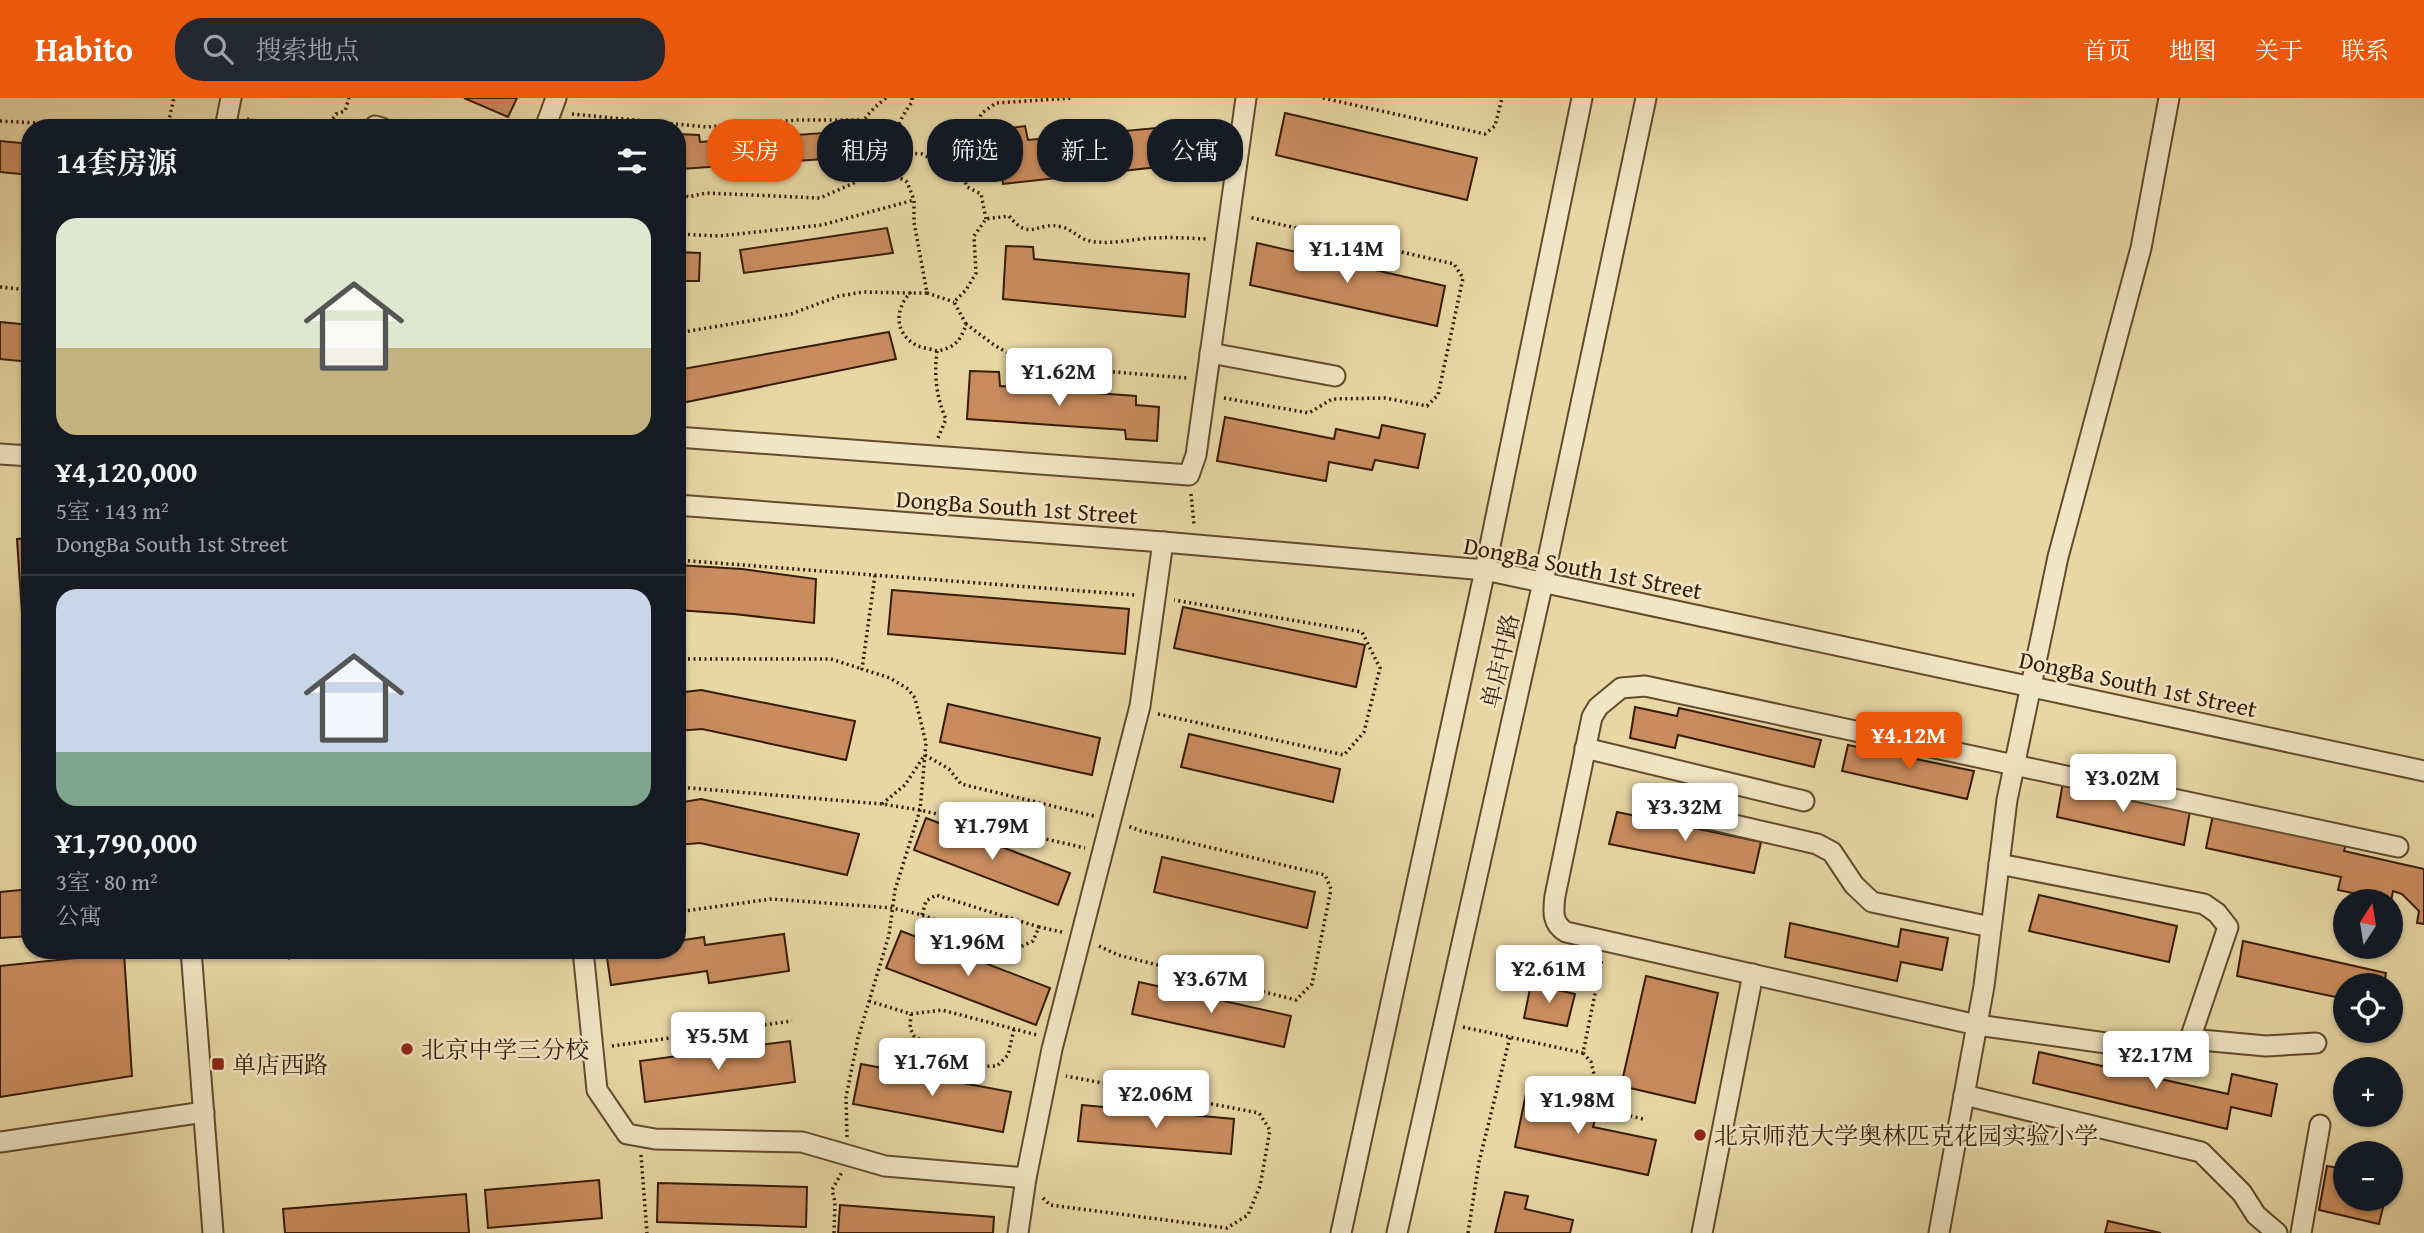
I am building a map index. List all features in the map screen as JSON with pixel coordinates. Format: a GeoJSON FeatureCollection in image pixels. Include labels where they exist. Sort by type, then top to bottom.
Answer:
{"type":"FeatureCollection","features":[{"type":"Feature","properties":{"kind":"street"},"geometry":{"type":"LineString","coordinates":[[686,438],[1189,475],[1196,455],[1246,98]]}},
{"type":"Feature","properties":{"kind":"street","name":"单店中路"},"geometry":{"type":"LineString","coordinates":[[1341,1233],[1485,570],[1581,98]]}},
{"type":"Feature","properties":{"kind":"street","name":"单店中路"},"geometry":{"type":"LineString","coordinates":[[1396,1233],[1542,582],[1646,98]]}},
{"type":"Feature","properties":{"kind":"street"},"geometry":{"type":"LineString","coordinates":[[1939,1233],[1977,1025],[2014,765],[2058,557],[2141,248],[2169,98]]}},
{"type":"Feature","properties":{"kind":"street"},"geometry":{"type":"LineString","coordinates":[[1210,353],[1335,376]]}},
{"type":"Feature","properties":{"kind":"street"},"geometry":{"type":"LineString","coordinates":[[0,454],[21,455]]}},
{"type":"Feature","properties":{"kind":"street","name":"DongBa South 1st Street"},"geometry":{"type":"LineString","coordinates":[[686,506],[1485,570],[2424,771]]}},
{"type":"Feature","properties":{"kind":"street"},"geometry":{"type":"LineString","coordinates":[[1018,1233],[1047,1072],[1140,706],[1163,542]]}},
{"type":"Feature","properties":{"kind":"street"},"geometry":{"type":"LineString","coordinates":[[2316,1043],[2266,1046],[2190,1039],[2156,1050],[1977,1025],[1566,932],[1558,928],[1554,917],[1555,896],[1592,717],[1598,707],[1621,688],[1645,686],[2398,848]]}},
{"type":"Feature","properties":{"kind":"street"},"geometry":{"type":"LineString","coordinates":[[1585,748],[1804,801]]}},
{"type":"Feature","properties":{"kind":"street"},"geometry":{"type":"LineString","coordinates":[[1665,809],[1817,844],[1832,852],[1854,885],[1872,902],[1991,928]]}},
{"type":"Feature","properties":{"kind":"street"},"geometry":{"type":"LineString","coordinates":[[1999,864],[2204,904],[2217,913],[2228,927],[2190,1039]]}},
{"type":"Feature","properties":{"kind":"street"},"geometry":{"type":"LineString","coordinates":[[192,959],[213,1233]]}},
{"type":"Feature","properties":{"kind":"street"},"geometry":{"type":"LineString","coordinates":[[584,959],[597,1090],[626,1134],[655,1139],[802,1142],[885,1166],[1026,1178]]}},
{"type":"Feature","properties":{"kind":"street"},"geometry":{"type":"LineString","coordinates":[[1702,1233],[1753,974]]}},
{"type":"Feature","properties":{"kind":"street"},"geometry":{"type":"LineString","coordinates":[[1964,1095],[2201,1152],[2242,1193],[2256,1216],[2277,1233]]}},
{"type":"Feature","properties":{"kind":"street"},"geometry":{"type":"LineString","coordinates":[[0,1142],[204,1112]]}},
{"type":"Feature","properties":{"kind":"street"},"geometry":{"type":"LineString","coordinates":[[2301,1233],[2320,1125]]}},
{"type":"Feature","properties":{"kind":"path"},"geometry":{"type":"LineString","coordinates":[[169,119],[174,98]]}},
{"type":"Feature","properties":{"kind":"path"},"geometry":{"type":"LineString","coordinates":[[333,119],[336,114],[345,111],[349,98]]}},
{"type":"Feature","properties":{"kind":"path"},"geometry":{"type":"LineString","coordinates":[[864,119],[886,98]]}},
{"type":"Feature","properties":{"kind":"path"},"geometry":{"type":"LineString","coordinates":[[912,98],[901,117],[896,133],[897,144],[906,153],[927,158]]}},
{"type":"Feature","properties":{"kind":"path"},"geometry":{"type":"LineString","coordinates":[[979,119],[996,101],[1073,98]]}},
{"type":"Feature","properties":{"kind":"path"},"geometry":{"type":"LineString","coordinates":[[1323,98],[1485,134],[1495,126],[1502,98]]}},
{"type":"Feature","properties":{"kind":"path"},"geometry":{"type":"LineString","coordinates":[[550,112],[623,119]]}},
{"type":"Feature","properties":{"kind":"path"},"geometry":{"type":"LineString","coordinates":[[228,114],[248,119]]}},
{"type":"Feature","properties":{"kind":"path"},"geometry":{"type":"LineString","coordinates":[[686,125],[707,127],[817,120]]}},
{"type":"Feature","properties":{"kind":"path"},"geometry":{"type":"LineString","coordinates":[[0,121],[21,122]]}},
{"type":"Feature","properties":{"kind":"path"},"geometry":{"type":"LineString","coordinates":[[686,196],[706,193],[820,198],[856,182]]}},
{"type":"Feature","properties":{"kind":"path"},"geometry":{"type":"LineString","coordinates":[[907,182],[914,200],[914,222],[927,293]]}},
{"type":"Feature","properties":{"kind":"path"},"geometry":{"type":"LineString","coordinates":[[954,302],[966,290],[976,273],[974,236],[986,219],[981,194],[967,187],[965,182]]}},
{"type":"Feature","properties":{"kind":"path"},"geometry":{"type":"LineString","coordinates":[[686,234],[719,236],[822,225],[914,200]]}},
{"type":"Feature","properties":{"kind":"path"},"geometry":{"type":"LineString","coordinates":[[686,332],[791,314],[839,296],[863,292],[927,293],[954,302],[966,324],[993,345],[1021,361],[1205,387],[1309,413],[1332,399],[1385,398],[1427,406],[1438,395],[1463,278],[1454,264],[1230,213]]}},
{"type":"Feature","properties":{"kind":"path"},"geometry":{"type":"LineString","coordinates":[[986,219],[1009,216],[1017,226],[1027,231],[1047,226],[1063,227],[1086,240],[1107,242],[1156,238],[1226,239]]}},
{"type":"Feature","properties":{"kind":"path"},"geometry":{"type":"LineString","coordinates":[[0,287],[21,289]]}},
{"type":"Feature","properties":{"kind":"path"},"geometry":{"type":"LineString","coordinates":[[909,293],[900,304],[898,319],[904,333],[915,344],[937,351],[950,348],[962,338],[966,324]]}},
{"type":"Feature","properties":{"kind":"path"},"geometry":{"type":"LineString","coordinates":[[937,351],[937,397],[946,419],[938,435],[938,456]]}},
{"type":"Feature","properties":{"kind":"path"},"geometry":{"type":"LineString","coordinates":[[1189,475],[1196,545]]}},
{"type":"Feature","properties":{"kind":"path"},"geometry":{"type":"LineString","coordinates":[[686,560],[1155,596],[1362,632],[1380,668],[1364,733],[1344,755],[1166,717],[1140,706]]}},
{"type":"Feature","properties":{"kind":"path"},"geometry":{"type":"LineString","coordinates":[[862,669],[875,575]]}},
{"type":"Feature","properties":{"kind":"path"},"geometry":{"type":"LineString","coordinates":[[686,659],[831,659],[890,678],[908,689],[915,698],[925,733],[920,810],[895,890],[889,935],[858,1038],[846,1097],[848,1155],[832,1190],[835,1202],[834,1233]]}},
{"type":"Feature","properties":{"kind":"path"},"geometry":{"type":"LineString","coordinates":[[881,804],[905,785],[925,754]]}},
{"type":"Feature","properties":{"kind":"path"},"geometry":{"type":"LineString","coordinates":[[922,915],[926,901],[936,895],[1039,927],[1083,937],[1118,955],[1296,1000],[1312,984],[1331,889],[1325,875],[961,784],[948,769],[925,754]]}},
{"type":"Feature","properties":{"kind":"path"},"geometry":{"type":"LineString","coordinates":[[686,787],[881,804],[920,810],[1104,852]]}},
{"type":"Feature","properties":{"kind":"path"},"geometry":{"type":"LineString","coordinates":[[686,911],[772,899],[892,908],[1020,947],[1033,942],[1039,927]]}},
{"type":"Feature","properties":{"kind":"path"},"geometry":{"type":"LineString","coordinates":[[1583,1053],[1598,980]]}},
{"type":"Feature","properties":{"kind":"path"},"geometry":{"type":"LineString","coordinates":[[869,1002],[911,1014],[942,1010],[1055,1039]]}},
{"type":"Feature","properties":{"kind":"path"},"geometry":{"type":"LineString","coordinates":[[911,1014],[910,1028],[914,1036],[968,1067],[997,1066],[1008,1055],[1014,1029]]}},
{"type":"Feature","properties":{"kind":"path"},"geometry":{"type":"LineString","coordinates":[[593,1048],[792,1021]]}},
{"type":"Feature","properties":{"kind":"path"},"geometry":{"type":"LineString","coordinates":[[1444,1022],[1583,1053],[1591,1062],[1602,1106],[1606,1111],[1643,1119]]}},
{"type":"Feature","properties":{"kind":"path"},"geometry":{"type":"LineString","coordinates":[[1468,1233],[1479,1162],[1510,1037]]}},
{"type":"Feature","properties":{"kind":"path"},"geometry":{"type":"LineString","coordinates":[[1026,1178],[1050,1205],[1227,1228],[1248,1215],[1260,1186],[1270,1130],[1259,1113],[1047,1072]]}},
{"type":"Feature","properties":{"kind":"path"},"geometry":{"type":"LineString","coordinates":[[640,1136],[646,1233]]}},
{"type":"Feature","properties":{"kind":"building"},"geometry":{"type":"Polygon","coordinates":[[[464,98],[517,98],[508,117],[464,98]]]}},
{"type":"Feature","properties":{"kind":"building"},"geometry":{"type":"Polygon","coordinates":[[[1285,113],[1477,158],[1467,200],[1276,155],[1285,113]]]}},
{"type":"Feature","properties":{"kind":"building"},"geometry":{"type":"Polygon","coordinates":[[[1023,126],[1028,140],[1037,139],[1037,180],[1023,182],[1023,126]]]}},
{"type":"Feature","properties":{"kind":"building"},"geometry":{"type":"Polygon","coordinates":[[[1147,129],[1147,168],[1133,170],[1133,130],[1147,129]]]}},
{"type":"Feature","properties":{"kind":"building"},"geometry":{"type":"Polygon","coordinates":[[[817,133],[817,160],[803,161],[803,134],[817,133]]]}},
{"type":"Feature","properties":{"kind":"building"},"geometry":{"type":"Polygon","coordinates":[[[686,134],[699,135],[700,142],[707,141],[707,167],[686,169],[686,134]]]}},
{"type":"Feature","properties":{"kind":"building"},"geometry":{"type":"Polygon","coordinates":[[[0,141],[21,143],[21,174],[0,172],[0,141]]]}},
{"type":"Feature","properties":{"kind":"building"},"geometry":{"type":"Polygon","coordinates":[[[887,228],[893,253],[744,273],[740,250],[887,228]]]}},
{"type":"Feature","properties":{"kind":"building"},"geometry":{"type":"Polygon","coordinates":[[[1257,243],[1445,286],[1437,326],[1250,285],[1257,243]]]}},
{"type":"Feature","properties":{"kind":"building"},"geometry":{"type":"Polygon","coordinates":[[[1006,246],[1033,247],[1034,259],[1189,274],[1185,317],[1003,299],[1006,246]]]}},
{"type":"Feature","properties":{"kind":"building"},"geometry":{"type":"Polygon","coordinates":[[[686,252],[700,253],[699,281],[686,281],[686,252]]]}},
{"type":"Feature","properties":{"kind":"building"},"geometry":{"type":"Polygon","coordinates":[[[0,322],[21,324],[21,361],[0,359],[0,322]]]}},
{"type":"Feature","properties":{"kind":"building"},"geometry":{"type":"Polygon","coordinates":[[[889,332],[896,359],[686,402],[686,368],[889,332]]]}},
{"type":"Feature","properties":{"kind":"building"},"geometry":{"type":"Polygon","coordinates":[[[970,371],[999,372],[1000,386],[1136,396],[1136,405],[1159,407],[1157,441],[1126,439],[1125,430],[967,419],[970,371]]]}},
{"type":"Feature","properties":{"kind":"building"},"geometry":{"type":"Polygon","coordinates":[[[1225,417],[1334,439],[1336,429],[1379,438],[1382,425],[1425,434],[1418,468],[1375,460],[1372,470],[1329,462],[1326,481],[1217,461],[1225,417]]]}},
{"type":"Feature","properties":{"kind":"building"},"geometry":{"type":"Polygon","coordinates":[[[17,539],[21,539],[21,599],[17,539]]]}},
{"type":"Feature","properties":{"kind":"building"},"geometry":{"type":"Polygon","coordinates":[[[686,566],[742,569],[816,579],[814,623],[686,611],[686,566]]]}},
{"type":"Feature","properties":{"kind":"building"},"geometry":{"type":"Polygon","coordinates":[[[892,590],[1129,609],[1125,654],[888,634],[892,590]]]}},
{"type":"Feature","properties":{"kind":"building"},"geometry":{"type":"Polygon","coordinates":[[[1183,607],[1365,645],[1356,687],[1174,648],[1183,607]]]}},
{"type":"Feature","properties":{"kind":"building"},"geometry":{"type":"Polygon","coordinates":[[[701,690],[855,721],[846,760],[702,729],[686,730],[686,692],[701,690]]]}},
{"type":"Feature","properties":{"kind":"building"},"geometry":{"type":"Polygon","coordinates":[[[948,704],[1100,738],[1092,775],[940,742],[948,704]]]}},
{"type":"Feature","properties":{"kind":"building"},"geometry":{"type":"Polygon","coordinates":[[[1635,707],[1677,716],[1679,708],[1821,740],[1814,767],[1678,735],[1675,748],[1630,738],[1635,707]]]}},
{"type":"Feature","properties":{"kind":"building"},"geometry":{"type":"Polygon","coordinates":[[[1189,734],[1340,769],[1333,802],[1181,767],[1189,734]]]}},
{"type":"Feature","properties":{"kind":"building"},"geometry":{"type":"Polygon","coordinates":[[[1848,745],[1974,771],[1967,799],[1842,771],[1848,745]]]}},
{"type":"Feature","properties":{"kind":"building"},"geometry":{"type":"Polygon","coordinates":[[[2063,782],[2190,811],[2184,845],[2057,817],[2063,782]]]}},
{"type":"Feature","properties":{"kind":"building"},"geometry":{"type":"Polygon","coordinates":[[[701,799],[859,834],[847,875],[700,843],[686,844],[686,802],[701,799]]]}},
{"type":"Feature","properties":{"kind":"building"},"geometry":{"type":"Polygon","coordinates":[[[1617,812],[1761,842],[1754,873],[1609,844],[1617,812]]]}},
{"type":"Feature","properties":{"kind":"building"},"geometry":{"type":"Polygon","coordinates":[[[2213,815],[2346,844],[2344,851],[2424,869],[2424,924],[2417,923],[2419,911],[2403,895],[2403,889],[2338,889],[2341,877],[2206,848],[2213,815]]]}},
{"type":"Feature","properties":{"kind":"building"},"geometry":{"type":"Polygon","coordinates":[[[926,818],[1070,873],[1058,905],[914,850],[926,818]]]}},
{"type":"Feature","properties":{"kind":"building"},"geometry":{"type":"Polygon","coordinates":[[[1162,857],[1315,892],[1307,928],[1154,892],[1162,857]]]}},
{"type":"Feature","properties":{"kind":"building"},"geometry":{"type":"Polygon","coordinates":[[[21,890],[21,937],[0,938],[0,892],[21,890]]]}},
{"type":"Feature","properties":{"kind":"building"},"geometry":{"type":"Polygon","coordinates":[[[2039,895],[2177,926],[2169,962],[2029,931],[2039,895]]]}},
{"type":"Feature","properties":{"kind":"building"},"geometry":{"type":"Polygon","coordinates":[[[1790,923],[1898,947],[1901,929],[1948,938],[1942,970],[1901,962],[1897,981],[1785,957],[1790,923]]]}},
{"type":"Feature","properties":{"kind":"building"},"geometry":{"type":"Polygon","coordinates":[[[901,931],[1050,988],[1036,1025],[886,968],[901,931]]]}},
{"type":"Feature","properties":{"kind":"building"},"geometry":{"type":"Polygon","coordinates":[[[784,934],[789,971],[709,983],[707,971],[611,985],[607,959],[686,959],[686,940],[704,937],[705,945],[784,934]]]}},
{"type":"Feature","properties":{"kind":"building"},"geometry":{"type":"Polygon","coordinates":[[[2243,941],[2386,973],[2333,973],[2333,996],[2237,976],[2243,941]]]}},
{"type":"Feature","properties":{"kind":"building"},"geometry":{"type":"Polygon","coordinates":[[[67,959],[124,959],[132,1076],[0,1097],[0,966],[67,959]]]}},
{"type":"Feature","properties":{"kind":"building"},"geometry":{"type":"Polygon","coordinates":[[[1646,976],[1718,993],[1695,1103],[1621,1086],[1646,976]]]}},
{"type":"Feature","properties":{"kind":"building"},"geometry":{"type":"Polygon","coordinates":[[[1139,982],[1291,1016],[1284,1047],[1132,1014],[1139,982]]]}},
{"type":"Feature","properties":{"kind":"building"},"geometry":{"type":"Polygon","coordinates":[[[1531,984],[1575,994],[1567,1026],[1524,1018],[1531,984]]]}},
{"type":"Feature","properties":{"kind":"building"},"geometry":{"type":"Polygon","coordinates":[[[790,1041],[795,1082],[645,1102],[640,1061],[790,1041]]]}},
{"type":"Feature","properties":{"kind":"building"},"geometry":{"type":"Polygon","coordinates":[[[2039,1052],[2228,1094],[2232,1074],[2277,1084],[2271,1116],[2231,1107],[2227,1129],[2033,1083],[2039,1052]]]}},
{"type":"Feature","properties":{"kind":"building"},"geometry":{"type":"Polygon","coordinates":[[[861,1064],[1011,1092],[1003,1132],[853,1104],[861,1064]]]}},
{"type":"Feature","properties":{"kind":"building"},"geometry":{"type":"Polygon","coordinates":[[[1528,1084],[1551,1089],[1548,1103],[1597,1113],[1593,1127],[1656,1140],[1648,1175],[1515,1147],[1528,1084]]]}},
{"type":"Feature","properties":{"kind":"building"},"geometry":{"type":"Polygon","coordinates":[[[1082,1105],[1234,1119],[1231,1154],[1078,1141],[1082,1105]]]}},
{"type":"Feature","properties":{"kind":"building"},"geometry":{"type":"Polygon","coordinates":[[[2327,1166],[2333,1167],[2333,1211],[2382,1211],[2379,1224],[2319,1210],[2327,1166]]]}},
{"type":"Feature","properties":{"kind":"building"},"geometry":{"type":"Polygon","coordinates":[[[599,1180],[602,1218],[488,1228],[485,1190],[599,1180]]]}},
{"type":"Feature","properties":{"kind":"building"},"geometry":{"type":"Polygon","coordinates":[[[658,1183],[807,1187],[806,1227],[657,1222],[658,1183]]]}},
{"type":"Feature","properties":{"kind":"building"},"geometry":{"type":"Polygon","coordinates":[[[1505,1192],[1528,1196],[1525,1209],[1573,1220],[1570,1233],[1495,1233],[1505,1192]]]}},
{"type":"Feature","properties":{"kind":"building"},"geometry":{"type":"Polygon","coordinates":[[[466,1194],[469,1233],[285,1233],[283,1209],[466,1194]]]}},
{"type":"Feature","properties":{"kind":"building"},"geometry":{"type":"Polygon","coordinates":[[[840,1205],[994,1217],[993,1233],[838,1233],[840,1205]]]}},
{"type":"Feature","properties":{"kind":"building"},"geometry":{"type":"Polygon","coordinates":[[[2108,1221],[2161,1233],[2105,1233],[2108,1221]]]}},
{"type":"Feature","properties":{"kind":"place","name":"北京中学三分校"},"geometry":{"type":"Point","coordinates":[407,1049]}},
{"type":"Feature","properties":{"kind":"place","name":"单店西路"},"geometry":{"type":"Point","coordinates":[218,1064]}},
{"type":"Feature","properties":{"kind":"place","name":"北京师范大学奥林匹克花园实验小学"},"geometry":{"type":"Point","coordinates":[1700,1135]}}]}
